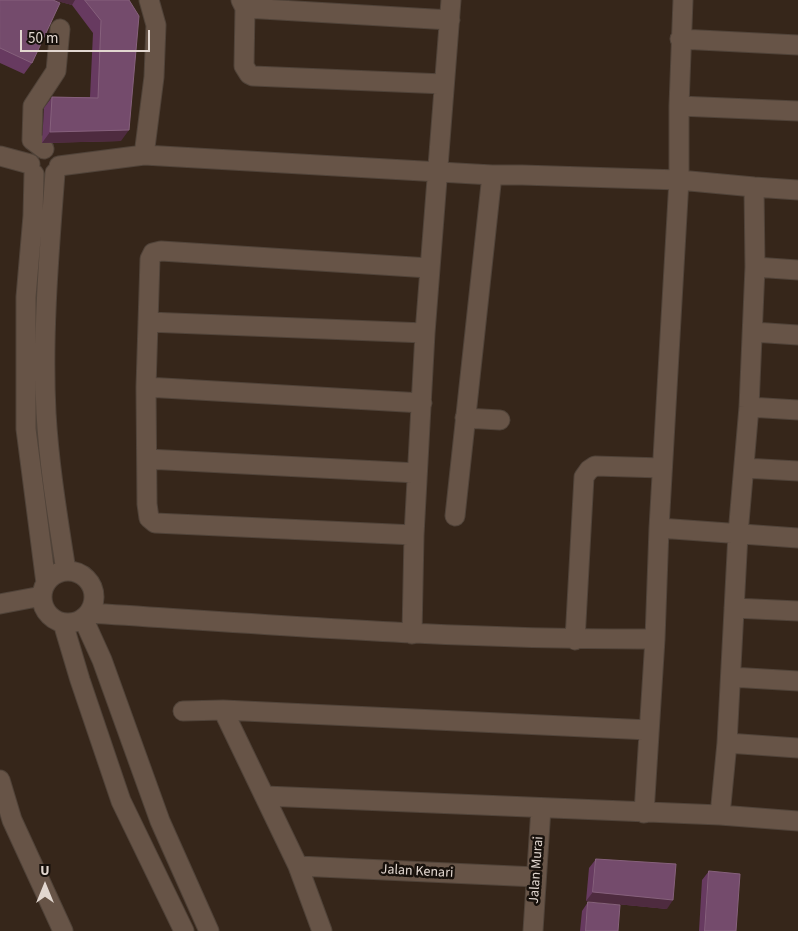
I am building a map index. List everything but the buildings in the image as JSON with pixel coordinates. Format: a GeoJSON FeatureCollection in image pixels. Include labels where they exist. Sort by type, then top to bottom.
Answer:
{"type":"FeatureCollection","features":[{"type":"Feature","properties":{"kind":"street"},"geometry":{"type":"LineString","coordinates":[[144,155],[154,77],[156,25],[148,0]]}},
{"type":"Feature","properties":{"kind":"street"},"geometry":{"type":"LineString","coordinates":[[412,634],[414,535],[425,333],[451,0]]}},
{"type":"Feature","properties":{"kind":"street"},"geometry":{"type":"LineString","coordinates":[[644,813],[679,180],[680,39],[683,0]]}},
{"type":"Feature","properties":{"kind":"street"},"geometry":{"type":"LineString","coordinates":[[444,84],[253,76],[245,70],[244,66],[243,4],[450,20]]}},
{"type":"Feature","properties":{"kind":"street"},"geometry":{"type":"LineString","coordinates":[[60,29],[56,70],[33,106],[32,140],[57,156],[46,299],[46,412],[50,466],[66,571]]}},
{"type":"Feature","properties":{"kind":"street"},"geometry":{"type":"LineString","coordinates":[[680,39],[798,45]]}},
{"type":"Feature","properties":{"kind":"street"},"geometry":{"type":"LineString","coordinates":[[679,106],[798,111]]}},
{"type":"Feature","properties":{"kind":"street"},"geometry":{"type":"LineString","coordinates":[[0,604],[44,589],[54,575],[66,571],[77,573],[87,580],[93,590],[94,602],[86,616],[77,622],[63,623],[50,616],[44,606],[44,589],[26,429],[25,357],[26,297],[32,227],[32,155],[36,151],[44,149]]}},
{"type":"Feature","properties":{"kind":"street"},"geometry":{"type":"LineString","coordinates":[[0,156],[32,169],[45,178],[57,169],[144,155],[492,175],[679,180],[798,190]]}},
{"type":"Feature","properties":{"kind":"street"},"geometry":{"type":"LineString","coordinates":[[455,516],[492,175]]}},
{"type":"Feature","properties":{"kind":"street"},"geometry":{"type":"LineString","coordinates":[[720,815],[732,677],[738,534],[749,407],[755,267],[754,187]]}},
{"type":"Feature","properties":{"kind":"street"},"geometry":{"type":"LineString","coordinates":[[32,227],[51,228]]}},
{"type":"Feature","properties":{"kind":"street"},"geometry":{"type":"LineString","coordinates":[[414,535],[156,523],[149,518],[147,512],[146,387],[150,259],[151,255],[156,252],[429,268]]}},
{"type":"Feature","properties":{"kind":"street"},"geometry":{"type":"LineString","coordinates":[[755,267],[798,270]]}},
{"type":"Feature","properties":{"kind":"street"},"geometry":{"type":"LineString","coordinates":[[26,297],[46,299]]}},
{"type":"Feature","properties":{"kind":"street"},"geometry":{"type":"LineString","coordinates":[[148,322],[425,333]]}},
{"type":"Feature","properties":{"kind":"street"},"geometry":{"type":"LineString","coordinates":[[753,332],[798,334]]}},
{"type":"Feature","properties":{"kind":"street"},"geometry":{"type":"LineString","coordinates":[[25,357],[45,357]]}},
{"type":"Feature","properties":{"kind":"street"},"geometry":{"type":"LineString","coordinates":[[146,387],[422,403]]}},
{"type":"Feature","properties":{"kind":"street"},"geometry":{"type":"LineString","coordinates":[[749,407],[798,410]]}},
{"type":"Feature","properties":{"kind":"street"},"geometry":{"type":"LineString","coordinates":[[27,411],[46,412]]}},
{"type":"Feature","properties":{"kind":"street"},"geometry":{"type":"LineString","coordinates":[[465,418],[500,420]]}},
{"type":"Feature","properties":{"kind":"street"},"geometry":{"type":"LineString","coordinates":[[147,459],[417,473]]}},
{"type":"Feature","properties":{"kind":"street"},"geometry":{"type":"LineString","coordinates":[[575,640],[584,477],[586,473],[595,466],[662,468]]}},
{"type":"Feature","properties":{"kind":"street"},"geometry":{"type":"LineString","coordinates":[[744,468],[798,471]]}},
{"type":"Feature","properties":{"kind":"street"},"geometry":{"type":"LineString","coordinates":[[35,504],[55,500]]}},
{"type":"Feature","properties":{"kind":"street"},"geometry":{"type":"LineString","coordinates":[[659,528],[798,538]]}},
{"type":"Feature","properties":{"kind":"street"},"geometry":{"type":"LineString","coordinates":[[734,608],[798,611]]}},
{"type":"Feature","properties":{"kind":"street"},"geometry":{"type":"LineString","coordinates":[[86,616],[412,634],[575,640],[655,639]]}},
{"type":"Feature","properties":{"kind":"street"},"geometry":{"type":"LineString","coordinates":[[86,616],[160,821],[209,931]]}},
{"type":"Feature","properties":{"kind":"street"},"geometry":{"type":"LineString","coordinates":[[63,623],[80,680],[122,801],[184,931]]}},
{"type":"Feature","properties":{"kind":"street"},"geometry":{"type":"LineString","coordinates":[[732,677],[798,681]]}},
{"type":"Feature","properties":{"kind":"street"},"geometry":{"type":"LineString","coordinates":[[183,711],[223,710],[649,730]]}},
{"type":"Feature","properties":{"kind":"street"},"geometry":{"type":"LineString","coordinates":[[223,710],[298,866],[322,931]]}},
{"type":"Feature","properties":{"kind":"street"},"geometry":{"type":"LineString","coordinates":[[727,743],[798,748]]}},
{"type":"Feature","properties":{"kind":"street"},"geometry":{"type":"LineString","coordinates":[[0,780],[12,820],[63,931]]}},
{"type":"Feature","properties":{"kind":"street"},"geometry":{"type":"LineString","coordinates":[[265,796],[720,815],[798,821]]}},
{"type":"Feature","properties":{"kind":"street","name":"Jalan Murai"},"geometry":{"type":"LineString","coordinates":[[533,931],[541,808]]}},
{"type":"Feature","properties":{"kind":"street","name":"Jalan Kenari"},"geometry":{"type":"LineString","coordinates":[[298,866],[536,877]]}}]}
